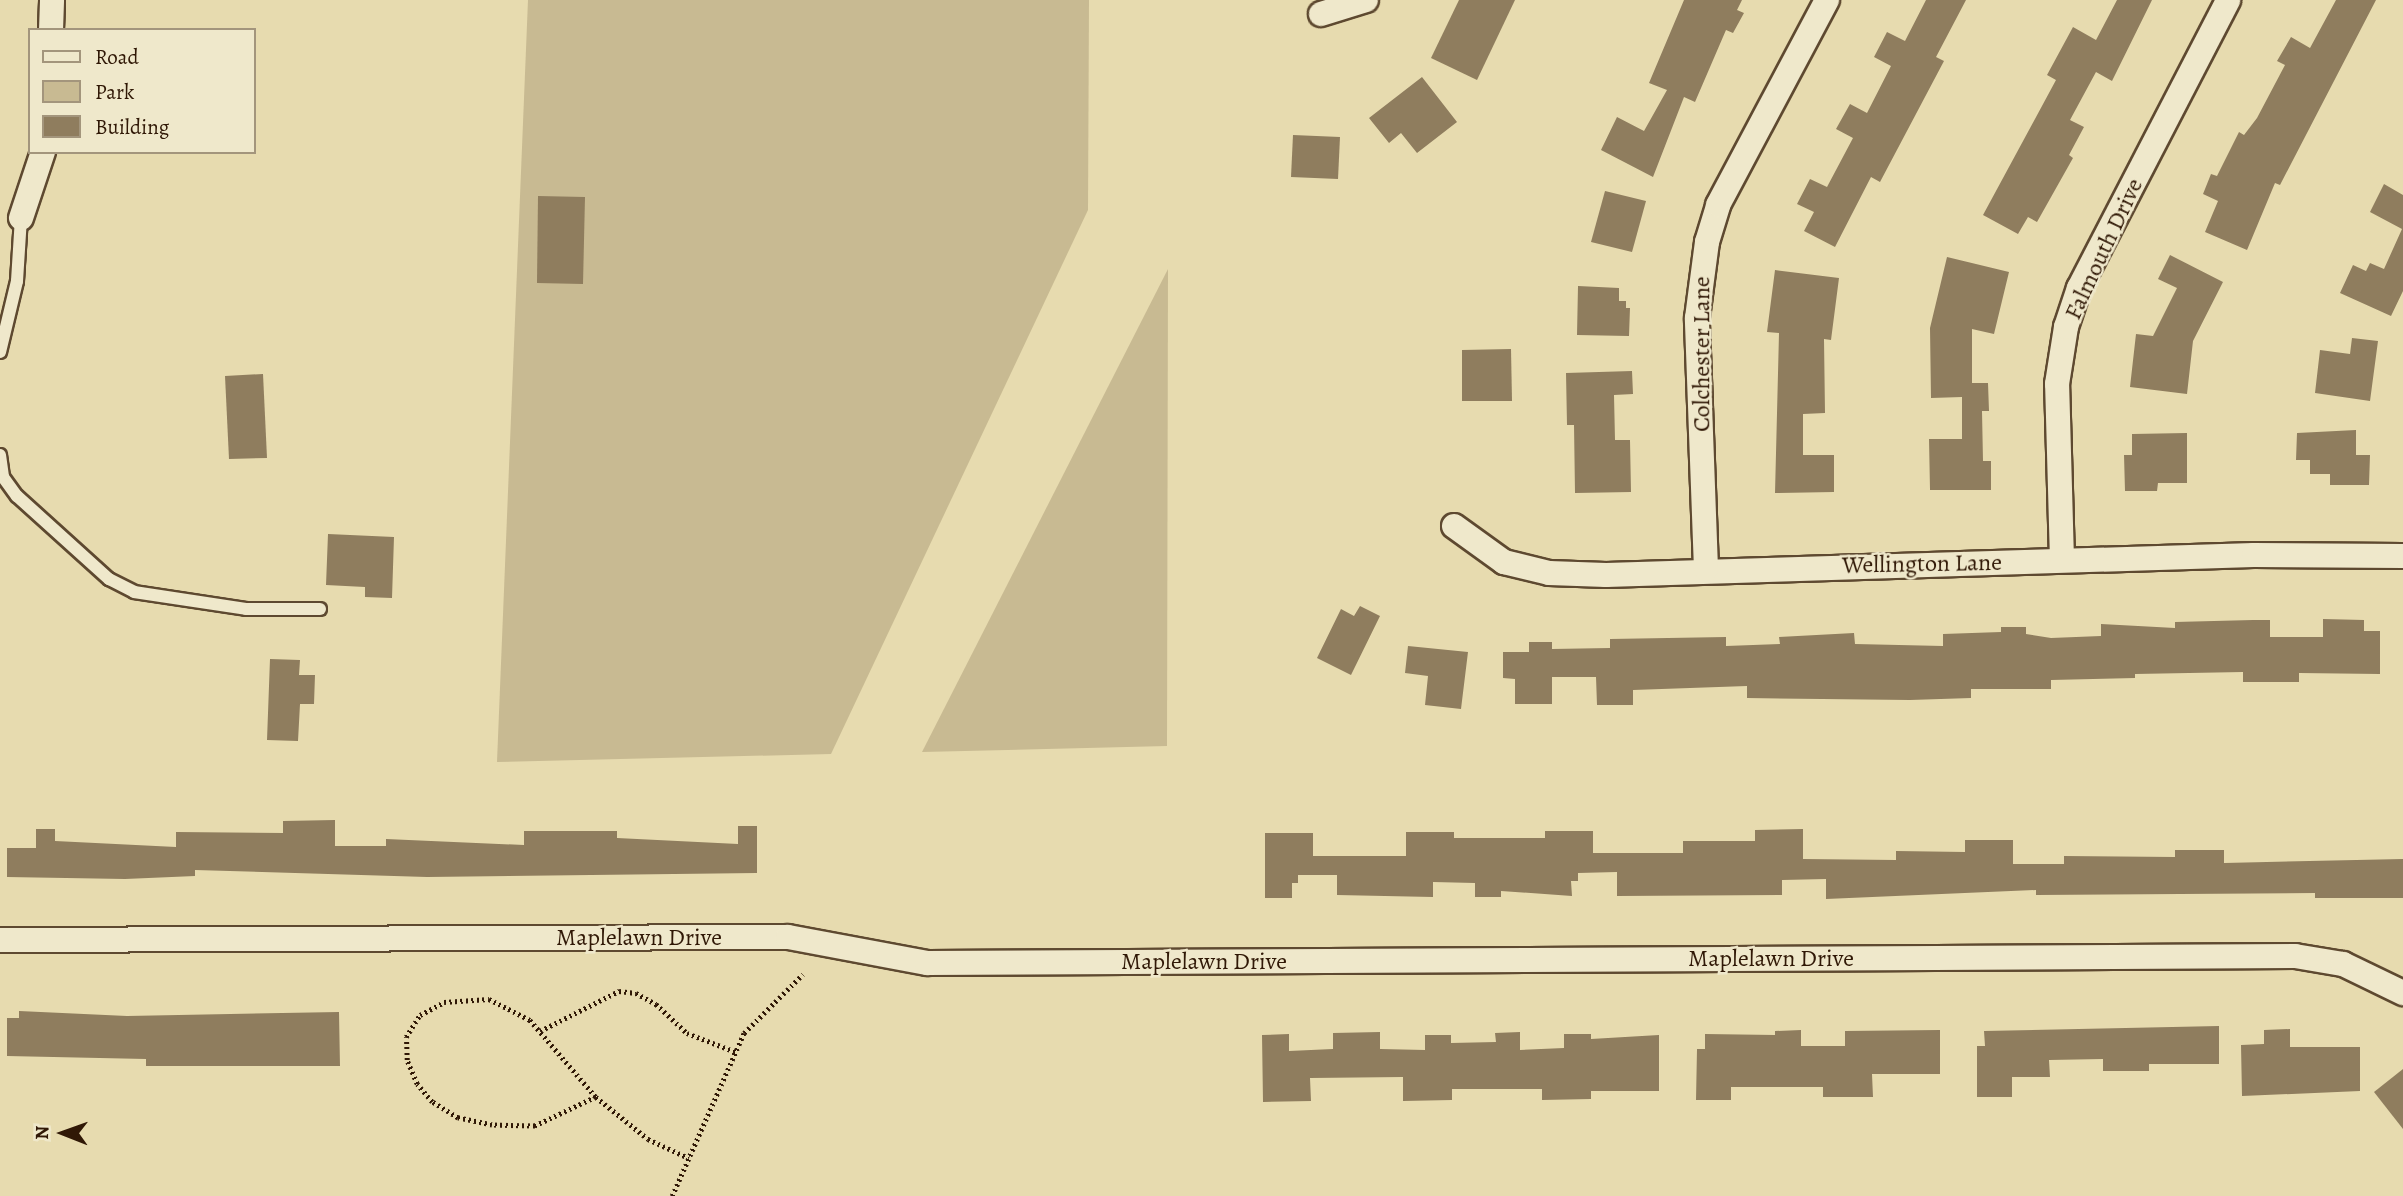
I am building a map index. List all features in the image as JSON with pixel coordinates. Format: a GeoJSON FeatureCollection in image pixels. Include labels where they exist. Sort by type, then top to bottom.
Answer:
{"type":"FeatureCollection","features":[{"type":"Feature","properties":{"kind":"street"},"geometry":{"type":"LineString","coordinates":[[51,28],[52,0]]}},
{"type":"Feature","properties":{"kind":"street"},"geometry":{"type":"LineString","coordinates":[[1321,14],[1366,0]]}},
{"type":"Feature","properties":{"kind":"street","name":"Colchester Lane"},"geometry":{"type":"LineString","coordinates":[[1706,569],[1697,318],[1707,242],[1718,205],[1827,0]]}},
{"type":"Feature","properties":{"kind":"street","name":"Falmouth Drive"},"geometry":{"type":"LineString","coordinates":[[2062,560],[2057,384],[2066,327],[2079,288],[2228,0]]}},
{"type":"Feature","properties":{"kind":"street"},"geometry":{"type":"LineString","coordinates":[[21,218],[42,154]]}},
{"type":"Feature","properties":{"kind":"street","name":"Wellington Lane"},"geometry":{"type":"LineString","coordinates":[[1454,526],[1504,562],[1549,573],[1606,575],[1706,569],[2062,560],[2403,556]]}},
{"type":"Feature","properties":{"kind":"street","name":"Maplelawn Drive"},"geometry":{"type":"LineString","coordinates":[[0,940],[788,937],[927,963],[2295,956],[2343,964],[2403,993]]}},
{"type":"Feature","properties":{"kind":"lane"},"geometry":{"type":"LineString","coordinates":[[0,352],[17,281],[21,218]]}},
{"type":"Feature","properties":{"kind":"lane"},"geometry":{"type":"LineString","coordinates":[[0,455],[3,477],[17,496],[100,572],[134,592],[246,609],[320,609]]}},
{"type":"Feature","properties":{"kind":"path"},"geometry":{"type":"LineString","coordinates":[[672,1196],[744,1033],[803,974]]}},
{"type":"Feature","properties":{"kind":"path"},"geometry":{"type":"LineString","coordinates":[[540,1031],[619,991],[636,993],[656,1004],[687,1033],[736,1052]]}},
{"type":"Feature","properties":{"kind":"path"},"geometry":{"type":"LineString","coordinates":[[596,1097],[535,1126],[492,1125],[458,1118],[432,1102],[417,1084],[407,1060],[406,1037],[420,1016],[444,1002],[489,999],[530,1020],[596,1097],[648,1139],[689,1158]]}},
{"type":"Feature","properties":{"kind":"green space"},"geometry":{"type":"Polygon","coordinates":[[[528,0],[1089,0],[1088,210],[831,754],[497,762],[528,0]]]}},
{"type":"Feature","properties":{"kind":"green space"},"geometry":{"type":"Polygon","coordinates":[[[1168,269],[1167,746],[922,752],[1168,269]]]}},
{"type":"Feature","properties":{"kind":"building"},"geometry":{"type":"Polygon","coordinates":[[[1459,0],[1515,0],[1477,80],[1431,58],[1459,0]]]}},
{"type":"Feature","properties":{"kind":"building"},"geometry":{"type":"Polygon","coordinates":[[[1684,0],[1742,0],[1737,10],[1744,13],[1733,33],[1726,30],[1695,102],[1684,97],[1653,177],[1601,150],[1617,117],[1644,131],[1667,90],[1649,83],[1684,0]]]}},
{"type":"Feature","properties":{"kind":"building"},"geometry":{"type":"Polygon","coordinates":[[[1926,0],[1966,0],[1936,57],[1944,61],[1880,182],[1871,177],[1835,247],[1804,231],[1814,212],[1797,204],[1810,179],[1827,187],[1853,138],[1836,129],[1850,104],[1867,113],[1891,66],[1874,57],[1887,32],[1905,41],[1926,0]]]}},
{"type":"Feature","properties":{"kind":"building"},"geometry":{"type":"Polygon","coordinates":[[[2117,0],[2152,0],[2112,81],[2096,72],[2070,120],[2084,127],[2069,155],[2073,158],[2037,222],[2028,217],[2018,234],[1983,215],[2056,80],[2047,75],[2073,27],[2096,40],[2117,0]]]}},
{"type":"Feature","properties":{"kind":"building"},"geometry":{"type":"Polygon","coordinates":[[[2336,0],[2376,0],[2280,185],[2275,183],[2247,250],[2205,232],[2218,201],[2203,194],[2211,174],[2217,176],[2239,132],[2244,135],[2257,118],[2285,65],[2277,61],[2291,37],[2310,48],[2336,0]]]}},
{"type":"Feature","properties":{"kind":"building"},"geometry":{"type":"Polygon","coordinates":[[[1422,77],[1457,122],[1417,153],[1401,133],[1389,143],[1369,118],[1422,77]]]}},
{"type":"Feature","properties":{"kind":"building"},"geometry":{"type":"Polygon","coordinates":[[[1293,135],[1340,137],[1338,179],[1291,177],[1293,135]]]}},
{"type":"Feature","properties":{"kind":"building"},"geometry":{"type":"Polygon","coordinates":[[[2384,184],[2403,195],[2403,291],[2391,316],[2340,293],[2353,265],[2366,271],[2370,263],[2384,269],[2402,229],[2370,212],[2384,184]]]}},
{"type":"Feature","properties":{"kind":"building"},"geometry":{"type":"Polygon","coordinates":[[[1605,191],[1646,201],[1632,252],[1591,242],[1605,191]]]}},
{"type":"Feature","properties":{"kind":"building"},"geometry":{"type":"Polygon","coordinates":[[[538,196],[585,197],[583,284],[537,283],[538,196]]]}},
{"type":"Feature","properties":{"kind":"building"},"geometry":{"type":"Polygon","coordinates":[[[2170,255],[2223,282],[2193,341],[2187,394],[2130,387],[2136,334],[2153,336],[2177,288],[2158,279],[2170,255]]]}},
{"type":"Feature","properties":{"kind":"building"},"geometry":{"type":"Polygon","coordinates":[[[1947,257],[2009,272],[1994,334],[1972,329],[1972,383],[1988,383],[1989,411],[1982,411],[1983,461],[1991,461],[1991,490],[1930,490],[1929,439],[1962,439],[1962,397],[1931,398],[1930,328],[1947,257]]]}},
{"type":"Feature","properties":{"kind":"building"},"geometry":{"type":"Polygon","coordinates":[[[1775,270],[1839,278],[1831,340],[1824,339],[1825,413],[1803,414],[1803,455],[1834,455],[1834,492],[1775,493],[1779,333],[1767,332],[1775,270]]]}},
{"type":"Feature","properties":{"kind":"building"},"geometry":{"type":"Polygon","coordinates":[[[1578,286],[1619,288],[1619,301],[1626,301],[1626,308],[1630,308],[1629,336],[1577,335],[1578,286]]]}},
{"type":"Feature","properties":{"kind":"building"},"geometry":{"type":"Polygon","coordinates":[[[2352,338],[2378,341],[2370,401],[2315,393],[2320,350],[2350,354],[2352,338]]]}},
{"type":"Feature","properties":{"kind":"building"},"geometry":{"type":"Polygon","coordinates":[[[1511,349],[1512,401],[1462,401],[1462,350],[1511,349]]]}},
{"type":"Feature","properties":{"kind":"building"},"geometry":{"type":"Polygon","coordinates":[[[1632,371],[1633,394],[1614,395],[1615,440],[1630,440],[1631,492],[1575,493],[1574,425],[1567,425],[1566,373],[1632,371]]]}},
{"type":"Feature","properties":{"kind":"building"},"geometry":{"type":"Polygon","coordinates":[[[263,374],[267,458],[229,459],[225,376],[263,374]]]}},
{"type":"Feature","properties":{"kind":"building"},"geometry":{"type":"Polygon","coordinates":[[[2356,430],[2356,455],[2370,455],[2369,485],[2330,485],[2330,474],[2310,474],[2310,460],[2296,460],[2297,433],[2356,430]]]}},
{"type":"Feature","properties":{"kind":"building"},"geometry":{"type":"Polygon","coordinates":[[[2187,433],[2187,483],[2158,483],[2157,491],[2125,491],[2124,455],[2132,455],[2132,434],[2187,433]]]}},
{"type":"Feature","properties":{"kind":"building"},"geometry":{"type":"Polygon","coordinates":[[[328,534],[394,537],[392,598],[365,597],[365,587],[326,585],[328,534]]]}},
{"type":"Feature","properties":{"kind":"building"},"geometry":{"type":"Polygon","coordinates":[[[1360,606],[1380,616],[1351,675],[1317,658],[1341,609],[1354,616],[1360,606]]]}},
{"type":"Feature","properties":{"kind":"building"},"geometry":{"type":"Polygon","coordinates":[[[2323,619],[2364,620],[2364,631],[2380,631],[2380,674],[2299,673],[2299,682],[2243,682],[2243,672],[2135,674],[2135,678],[2051,680],[2051,689],[1971,689],[1971,698],[1910,700],[1747,698],[1747,686],[1633,690],[1633,705],[1597,705],[1596,677],[1552,677],[1552,704],[1515,704],[1515,679],[1503,678],[1503,652],[1529,652],[1529,642],[1552,642],[1552,649],[1610,648],[1610,639],[1726,637],[1726,646],[1780,644],[1779,637],[1854,633],[1855,644],[1943,646],[1943,634],[2001,632],[2001,627],[2026,627],[2026,634],[2051,638],[2101,636],[2101,624],[2175,628],[2175,622],[2253,620],[2270,620],[2270,637],[2323,637],[2323,619]]]}},
{"type":"Feature","properties":{"kind":"building"},"geometry":{"type":"Polygon","coordinates":[[[1408,646],[1468,652],[1461,709],[1425,705],[1428,676],[1405,673],[1408,646]]]}},
{"type":"Feature","properties":{"kind":"building"},"geometry":{"type":"Polygon","coordinates":[[[270,659],[300,660],[299,675],[315,675],[314,704],[300,704],[298,741],[267,740],[270,659]]]}},
{"type":"Feature","properties":{"kind":"building"},"geometry":{"type":"Polygon","coordinates":[[[335,820],[335,846],[386,846],[386,839],[524,845],[524,831],[617,831],[617,838],[738,844],[738,826],[757,826],[757,873],[427,877],[195,870],[195,876],[125,879],[7,877],[7,848],[36,848],[36,829],[55,829],[55,841],[176,847],[176,832],[283,833],[283,821],[335,820]]]}},
{"type":"Feature","properties":{"kind":"building"},"geometry":{"type":"Polygon","coordinates":[[[1803,829],[1803,859],[1896,860],[1896,851],[1965,852],[1965,840],[2013,840],[2013,864],[2064,864],[2064,856],[2175,857],[2175,850],[2224,850],[2224,863],[2403,859],[2403,898],[2315,898],[2315,893],[2036,895],[2036,890],[1826,899],[1826,879],[1782,880],[1782,895],[1617,896],[1617,872],[1578,873],[1578,881],[1571,881],[1572,896],[1501,891],[1501,897],[1475,897],[1475,883],[1433,882],[1433,897],[1337,895],[1337,875],[1298,875],[1298,883],[1292,883],[1292,898],[1265,898],[1265,833],[1313,833],[1313,856],[1406,856],[1406,832],[1454,832],[1454,838],[1545,838],[1545,831],[1593,831],[1593,853],[1683,853],[1683,841],[1755,841],[1755,830],[1803,829]]]}},
{"type":"Feature","properties":{"kind":"building"},"geometry":{"type":"Polygon","coordinates":[[[19,1011],[127,1016],[339,1012],[340,1066],[146,1066],[146,1059],[7,1056],[7,1018],[19,1018],[19,1011]]]}},
{"type":"Feature","properties":{"kind":"building"},"geometry":{"type":"Polygon","coordinates":[[[2219,1026],[2219,1064],[2149,1064],[2149,1071],[2103,1071],[2103,1059],[2049,1060],[2050,1077],[2012,1077],[2012,1097],[1977,1097],[1977,1046],[1985,1046],[1984,1031],[2219,1026]]]}},
{"type":"Feature","properties":{"kind":"building"},"geometry":{"type":"Polygon","coordinates":[[[2290,1029],[2290,1047],[2360,1047],[2360,1091],[2242,1096],[2241,1045],[2264,1044],[2264,1030],[2290,1029]]]}},
{"type":"Feature","properties":{"kind":"building"},"geometry":{"type":"Polygon","coordinates":[[[1801,1030],[1801,1046],[1845,1046],[1845,1031],[1940,1030],[1940,1074],[1872,1074],[1873,1097],[1823,1097],[1823,1087],[1731,1087],[1731,1100],[1696,1100],[1697,1049],[1705,1049],[1705,1034],[1775,1035],[1775,1031],[1801,1030]]]}},
{"type":"Feature","properties":{"kind":"building"},"geometry":{"type":"Polygon","coordinates":[[[1380,1032],[1380,1049],[1425,1050],[1425,1035],[1451,1035],[1451,1043],[1496,1042],[1495,1033],[1520,1032],[1520,1050],[1564,1048],[1564,1034],[1591,1034],[1591,1039],[1659,1035],[1659,1091],[1591,1091],[1591,1099],[1542,1100],[1542,1089],[1452,1089],[1452,1100],[1403,1101],[1403,1077],[1310,1078],[1311,1101],[1263,1102],[1262,1035],[1289,1034],[1289,1051],[1333,1049],[1333,1033],[1380,1032]]]}},
{"type":"Feature","properties":{"kind":"building"},"geometry":{"type":"Polygon","coordinates":[[[2403,1069],[2403,1129],[2374,1092],[2403,1069]]]}}]}
